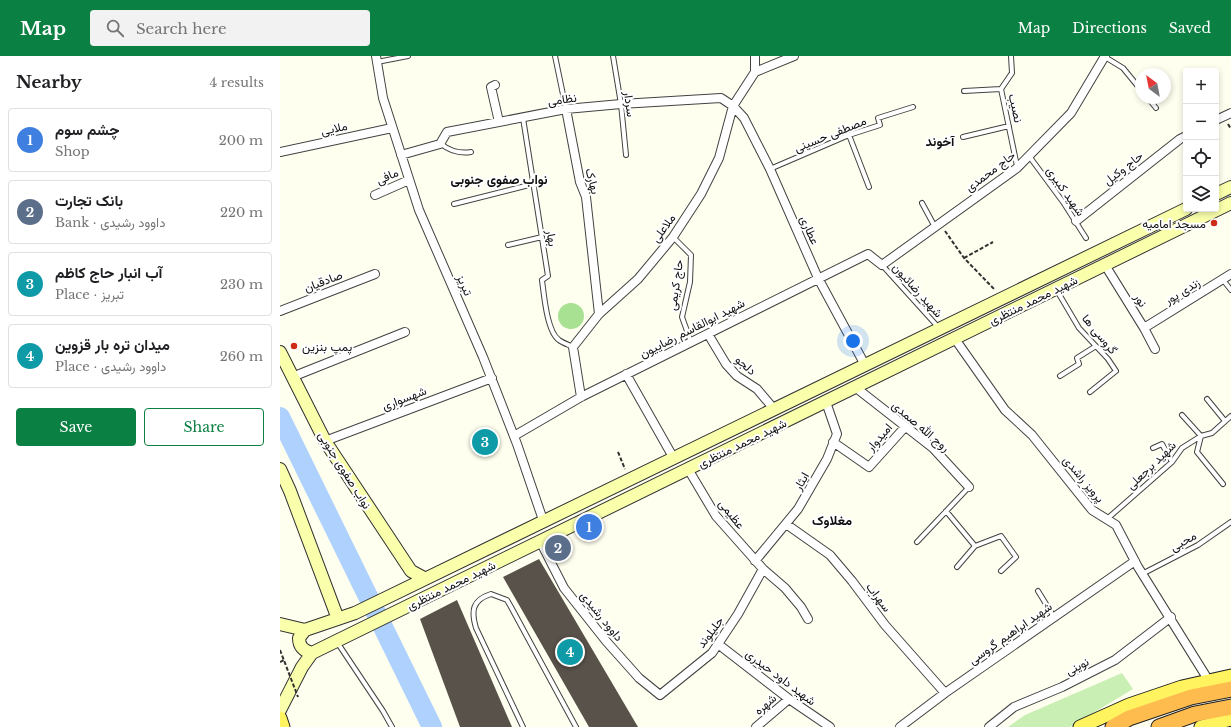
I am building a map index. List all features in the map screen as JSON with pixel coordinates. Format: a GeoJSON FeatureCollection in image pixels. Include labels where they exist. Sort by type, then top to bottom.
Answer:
{"type":"FeatureCollection","features":[{"type":"Feature","properties":{"kind":"highway"},"geometry":{"type":"LineString","coordinates":[[1113,727],[1129,718],[1191,697],[1231,689]]}},
{"type":"Feature","properties":{"kind":"highway"},"geometry":{"type":"LineString","coordinates":[[1159,727],[1195,714],[1231,707]]}},
{"type":"Feature","properties":{"kind":"main road"},"geometry":{"type":"LineString","coordinates":[[1219,193],[1231,187]]}},
{"type":"Feature","properties":{"kind":"main road","name":"شهید محمد منتظری"},"geometry":{"type":"LineString","coordinates":[[280,710],[302,666],[312,653],[1231,203]]}},
{"type":"Feature","properties":{"kind":"main road","name":"شهید محمد منتظری"},"geometry":{"type":"LineString","coordinates":[[305,630],[404,584],[424,578],[1183,210]]}},
{"type":"Feature","properties":{"kind":"main road","name":"نواب صفوی جنوبی"},"geometry":{"type":"LineString","coordinates":[[280,352],[325,441],[411,571],[424,578]]}},
{"type":"Feature","properties":{"kind":"main road"},"geometry":{"type":"LineString","coordinates":[[280,470],[290,491],[337,615]]}},
{"type":"Feature","properties":{"kind":"main road"},"geometry":{"type":"LineString","coordinates":[[404,584],[411,571]]}},
{"type":"Feature","properties":{"kind":"main road"},"geometry":{"type":"LineString","coordinates":[[280,624],[305,630],[299,638],[300,645],[305,650],[312,653]]}},
{"type":"Feature","properties":{"kind":"main road"},"geometry":{"type":"LineString","coordinates":[[1080,727],[1129,705],[1182,687],[1231,676]]}},
{"type":"Feature","properties":{"kind":"main road"},"geometry":{"type":"LineString","coordinates":[[280,718],[283,727]]}},
{"type":"Feature","properties":{"kind":"main road"},"geometry":{"type":"LineString","coordinates":[[1201,727],[1231,719]]}},
{"type":"Feature","properties":{"kind":"street","name":"ملاعلی"},"geometry":{"type":"LineString","coordinates":[[574,347],[599,314],[638,279],[673,237],[701,194],[719,158],[733,106],[754,72],[755,56]]}},
{"type":"Feature","properties":{"kind":"street"},"geometry":{"type":"LineString","coordinates":[[754,72],[794,56]]}},
{"type":"Feature","properties":{"kind":"street","name":"حاج محمدی"},"geometry":{"type":"LineString","coordinates":[[882,265],[1018,168],[1071,113],[1105,56]]}},
{"type":"Feature","properties":{"kind":"street","name":"تبریز"},"geometry":{"type":"LineString","coordinates":[[376,59],[383,98],[419,210],[492,378],[543,520]]}},
{"type":"Feature","properties":{"kind":"street"},"geometry":{"type":"LineString","coordinates":[[496,84],[491,87],[499,122]]}},
{"type":"Feature","properties":{"kind":"street","name":"نظامی"},"geometry":{"type":"LineString","coordinates":[[401,155],[440,144],[447,132],[566,109],[721,98],[733,106]]}},
{"type":"Feature","properties":{"kind":"street","name":"عطاری"},"geometry":{"type":"LineString","coordinates":[[733,106],[744,118],[770,169],[818,278],[864,365]]}},
{"type":"Feature","properties":{"kind":"street","name":"بهارک"},"geometry":{"type":"LineString","coordinates":[[566,109],[580,182],[586,197],[599,314]]}},
{"type":"Feature","properties":{"kind":"street"},"geometry":{"type":"LineString","coordinates":[[1219,119],[1231,113]]}},
{"type":"Feature","properties":{"kind":"street","name":"ملایی"},"geometry":{"type":"LineString","coordinates":[[280,152],[392,128]]}},
{"type":"Feature","properties":{"kind":"street","name":"حاج وکیل"},"geometry":{"type":"LineString","coordinates":[[1076,221],[1183,138]]}},
{"type":"Feature","properties":{"kind":"street","name":"مافی"},"geometry":{"type":"LineString","coordinates":[[374,195],[409,180]]}},
{"type":"Feature","properties":{"kind":"street","name":"شهید ابوالقاسم رضاییون"},"geometry":{"type":"LineString","coordinates":[[514,436],[581,397],[868,254],[882,265]]}},
{"type":"Feature","properties":{"kind":"street","name":"نور"},"geometry":{"type":"LineString","coordinates":[[1105,265],[1144,328],[1155,349]]}},
{"type":"Feature","properties":{"kind":"street","name":"صادقیان"},"geometry":{"type":"LineString","coordinates":[[280,310],[375,274]]}},
{"type":"Feature","properties":{"kind":"street","name":"زندی پور"},"geometry":{"type":"LineString","coordinates":[[1144,328],[1231,274]]}},
{"type":"Feature","properties":{"kind":"street"},"geometry":{"type":"LineString","coordinates":[[292,377],[405,332]]}},
{"type":"Feature","properties":{"kind":"street","name":"دلجو"},"geometry":{"type":"LineString","coordinates":[[708,334],[726,364],[737,376],[756,389],[774,409]]}},
{"type":"Feature","properties":{"kind":"street","name":"پرویز راشدی"},"geometry":{"type":"LineString","coordinates":[[955,339],[1005,410],[1032,435],[1092,510],[1116,525],[1142,574],[1171,617],[1210,681]]}},
{"type":"Feature","properties":{"kind":"street"},"geometry":{"type":"LineString","coordinates":[[574,347],[581,397]]}},
{"type":"Feature","properties":{"kind":"street"},"geometry":{"type":"LineString","coordinates":[[626,374],[673,457]]}},
{"type":"Feature","properties":{"kind":"street","name":"شهسواری"},"geometry":{"type":"LineString","coordinates":[[325,441],[492,378]]}},
{"type":"Feature","properties":{"kind":"street","name":"روح الله صمدی"},"geometry":{"type":"LineString","coordinates":[[855,388],[933,448],[969,487]]}},
{"type":"Feature","properties":{"kind":"street","name":"ایثار"},"geometry":{"type":"LineString","coordinates":[[755,561],[798,509],[827,459],[837,434],[826,402]]}},
{"type":"Feature","properties":{"kind":"street","name":"امیدوار"},"geometry":{"type":"LineString","coordinates":[[833,442],[869,467],[905,426]]}},
{"type":"Feature","properties":{"kind":"street","name":"عظیمی"},"geometry":{"type":"LineString","coordinates":[[688,469],[716,516],[755,561],[785,588],[808,618]]}},
{"type":"Feature","properties":{"kind":"street","name":"سهراب"},"geometry":{"type":"LineString","coordinates":[[786,524],[830,555],[852,580],[885,625],[945,693]]}},
{"type":"Feature","properties":{"kind":"street","name":"داوود رشیدی"},"geometry":{"type":"LineString","coordinates":[[540,541],[564,588],[606,641],[639,678],[660,695]]}},
{"type":"Feature","properties":{"kind":"street","name":"شهید ابراهیم گروسی"},"geometry":{"type":"LineString","coordinates":[[900,727],[945,693],[1135,562]]}},
{"type":"Feature","properties":{"kind":"street","name":"جلیلوند"},"geometry":{"type":"LineString","coordinates":[[660,695],[712,653],[747,599],[763,569]]}},
{"type":"Feature","properties":{"kind":"street","name":"نوینی"},"geometry":{"type":"LineString","coordinates":[[989,727],[1014,707],[1062,688],[1115,660],[1171,617]]}},
{"type":"Feature","properties":{"kind":"street","name":"شهید داود حیدری"},"geometry":{"type":"LineString","coordinates":[[718,644],[789,699],[830,727]]}},
{"type":"Feature","properties":{"kind":"street","name":"شهره"},"geometry":{"type":"LineString","coordinates":[[756,727],[789,699]]}},
{"type":"Feature","properties":{"kind":"lane"},"geometry":{"type":"LineString","coordinates":[[376,59],[408,56]]}},
{"type":"Feature","properties":{"kind":"lane","name":"بهارک"},"geometry":{"type":"LineString","coordinates":[[555,56],[566,109]]}},
{"type":"Feature","properties":{"kind":"lane","name":"سردار"},"geometry":{"type":"LineString","coordinates":[[613,56],[621,104],[626,155]]}},
{"type":"Feature","properties":{"kind":"lane","name":"نصیب"},"geometry":{"type":"LineString","coordinates":[[1012,56],[1012,73],[1001,89],[1018,168]]}},
{"type":"Feature","properties":{"kind":"lane"},"geometry":{"type":"LineString","coordinates":[[1105,56],[1123,68],[1135,83]]}},
{"type":"Feature","properties":{"kind":"lane"},"geometry":{"type":"LineString","coordinates":[[964,91],[1001,89]]}},
{"type":"Feature","properties":{"kind":"lane"},"geometry":{"type":"LineString","coordinates":[[1153,104],[1156,108]]}},
{"type":"Feature","properties":{"kind":"lane","name":"مصطفی حسینی"},"geometry":{"type":"LineString","coordinates":[[770,169],[849,135],[880,125],[878,118],[913,107]]}},
{"type":"Feature","properties":{"kind":"lane","name":"بهار"},"geometry":{"type":"LineString","coordinates":[[523,118],[548,276],[542,280],[552,331],[558,340],[574,347]]}},
{"type":"Feature","properties":{"kind":"lane"},"geometry":{"type":"LineString","coordinates":[[963,137],[1009,126]]}},
{"type":"Feature","properties":{"kind":"lane"},"geometry":{"type":"LineString","coordinates":[[849,135],[869,187]]}},
{"type":"Feature","properties":{"kind":"lane"},"geometry":{"type":"LineString","coordinates":[[440,144],[446,148],[461,153],[471,152]]}},
{"type":"Feature","properties":{"kind":"lane","name":"شهید کبیری"},"geometry":{"type":"LineString","coordinates":[[1029,156],[1063,202],[1086,238]]}},
{"type":"Feature","properties":{"kind":"lane"},"geometry":{"type":"LineString","coordinates":[[454,204],[533,184]]}},
{"type":"Feature","properties":{"kind":"lane"},"geometry":{"type":"LineString","coordinates":[[922,203],[938,225]]}},
{"type":"Feature","properties":{"kind":"lane"},"geometry":{"type":"LineString","coordinates":[[508,245],[542,237]]}},
{"type":"Feature","properties":{"kind":"lane","name":"حاج کریمی"},"geometry":{"type":"LineString","coordinates":[[673,237],[691,255],[690,282],[682,317],[691,342]]}},
{"type":"Feature","properties":{"kind":"lane","name":"شهید رضائیون"},"geometry":{"type":"LineString","coordinates":[[882,265],[939,329]]}},
{"type":"Feature","properties":{"kind":"lane"},"geometry":{"type":"LineString","coordinates":[[1223,280],[1231,290]]}},
{"type":"Feature","properties":{"kind":"lane","name":"گروسی ها"},"geometry":{"type":"LineString","coordinates":[[1056,289],[1079,328],[1108,359],[1116,371],[1090,392]]}},
{"type":"Feature","properties":{"kind":"lane"},"geometry":{"type":"LineString","coordinates":[[1060,376],[1079,364],[1077,358],[1096,346]]}},
{"type":"Feature","properties":{"kind":"lane"},"geometry":{"type":"LineString","coordinates":[[1207,399],[1226,421]]}},
{"type":"Feature","properties":{"kind":"lane"},"geometry":{"type":"LineString","coordinates":[[1182,415],[1201,436],[1197,452],[1223,484]]}},
{"type":"Feature","properties":{"kind":"lane","name":"شهید برجعلی"},"geometry":{"type":"LineString","coordinates":[[1107,519],[1172,462],[1182,448],[1201,436],[1212,433],[1231,416]]}},
{"type":"Feature","properties":{"kind":"lane"},"geometry":{"type":"LineString","coordinates":[[1153,448],[1162,444],[1172,462]]}},
{"type":"Feature","properties":{"kind":"lane"},"geometry":{"type":"LineString","coordinates":[[917,542],[969,487]]}},
{"type":"Feature","properties":{"kind":"lane"},"geometry":{"type":"LineString","coordinates":[[946,511],[975,546]]}},
{"type":"Feature","properties":{"kind":"lane","name":"محبی"},"geometry":{"type":"LineString","coordinates":[[1142,574],[1198,545],[1231,522]]}},
{"type":"Feature","properties":{"kind":"lane"},"geometry":{"type":"LineString","coordinates":[[957,567],[975,546],[1001,536],[1016,557],[1001,571]]}},
{"type":"Feature","properties":{"kind":"lane"},"geometry":{"type":"LineString","coordinates":[[1038,591],[1054,617]]}},
{"type":"Feature","properties":{"kind":"lane"},"geometry":{"type":"LineString","coordinates":[[523,727],[476,628],[473,617],[474,606],[482,596],[491,594],[507,600],[576,727]]}},
{"type":"Feature","properties":{"kind":"lane"},"geometry":{"type":"LineString","coordinates":[[336,642],[383,711],[392,727]]}},
{"type":"Feature","properties":{"kind":"path"},"geometry":{"type":"LineString","coordinates":[[938,225],[964,258],[1004,297]]}},
{"type":"Feature","properties":{"kind":"path"},"geometry":{"type":"LineString","coordinates":[[964,258],[993,242]]}},
{"type":"Feature","properties":{"kind":"path"},"geometry":{"type":"LineString","coordinates":[[618,452],[629,479]]}},
{"type":"Feature","properties":{"kind":"path"},"geometry":{"type":"LineString","coordinates":[[280,650],[298,697]]}},
{"type":"Feature","properties":{"kind":"path"},"geometry":{"type":"LineString","coordinates":[[280,662],[284,660]]}},
{"type":"Feature","properties":{"kind":"green space"},"geometry":{"type":"Polygon","coordinates":[[[571,303],[580,307],[584,316],[580,325],[571,329],[562,325],[558,316],[562,307],[571,303]]]}},
{"type":"Feature","properties":{"kind":"green space"},"geometry":{"type":"Polygon","coordinates":[[[1122,673],[1133,689],[1070,727],[1008,727],[1025,715],[1122,673]]]}},
{"type":"Feature","properties":{"kind":"building"},"geometry":{"type":"Polygon","coordinates":[[[539,559],[638,727],[589,727],[503,577],[539,559]]]}},
{"type":"Feature","properties":{"kind":"building"},"geometry":{"type":"Polygon","coordinates":[[[457,600],[512,727],[460,727],[420,619],[457,600]]]}},
{"type":"Feature","properties":{"kind":"waterway"},"geometry":{"type":"LineString","coordinates":[[280,417],[432,727]]}},
{"type":"Feature","properties":{"kind":"place","name":"مسجد امامیه"},"geometry":{"type":"Point","coordinates":[1214,223]}},
{"type":"Feature","properties":{"kind":"place","name":"پمپ بنزین"},"geometry":{"type":"Point","coordinates":[294,346]}},
{"type":"Feature","properties":{"kind":"place","name":"آب انبار حاج کاظم"},"geometry":{"type":"Point","coordinates":[485,442]}},
{"type":"Feature","properties":{"kind":"place","name":"چشم سوم"},"geometry":{"type":"Point","coordinates":[589,527]}},
{"type":"Feature","properties":{"kind":"place","name":"بانک تجارت"},"geometry":{"type":"Point","coordinates":[558,548]}},
{"type":"Feature","properties":{"kind":"place","name":"میدان تره بار قزوین"},"geometry":{"type":"Point","coordinates":[570,652]}},
{"type":"Feature","properties":{"kind":"district","name":"آخوند"},"geometry":{"type":"Point","coordinates":[940,141]}},
{"type":"Feature","properties":{"kind":"district","name":"نواب صفوی جنوبی"},"geometry":{"type":"Point","coordinates":[499,179]}},
{"type":"Feature","properties":{"kind":"district","name":"مغلاوک"},"geometry":{"type":"Point","coordinates":[832,520]}}]}
